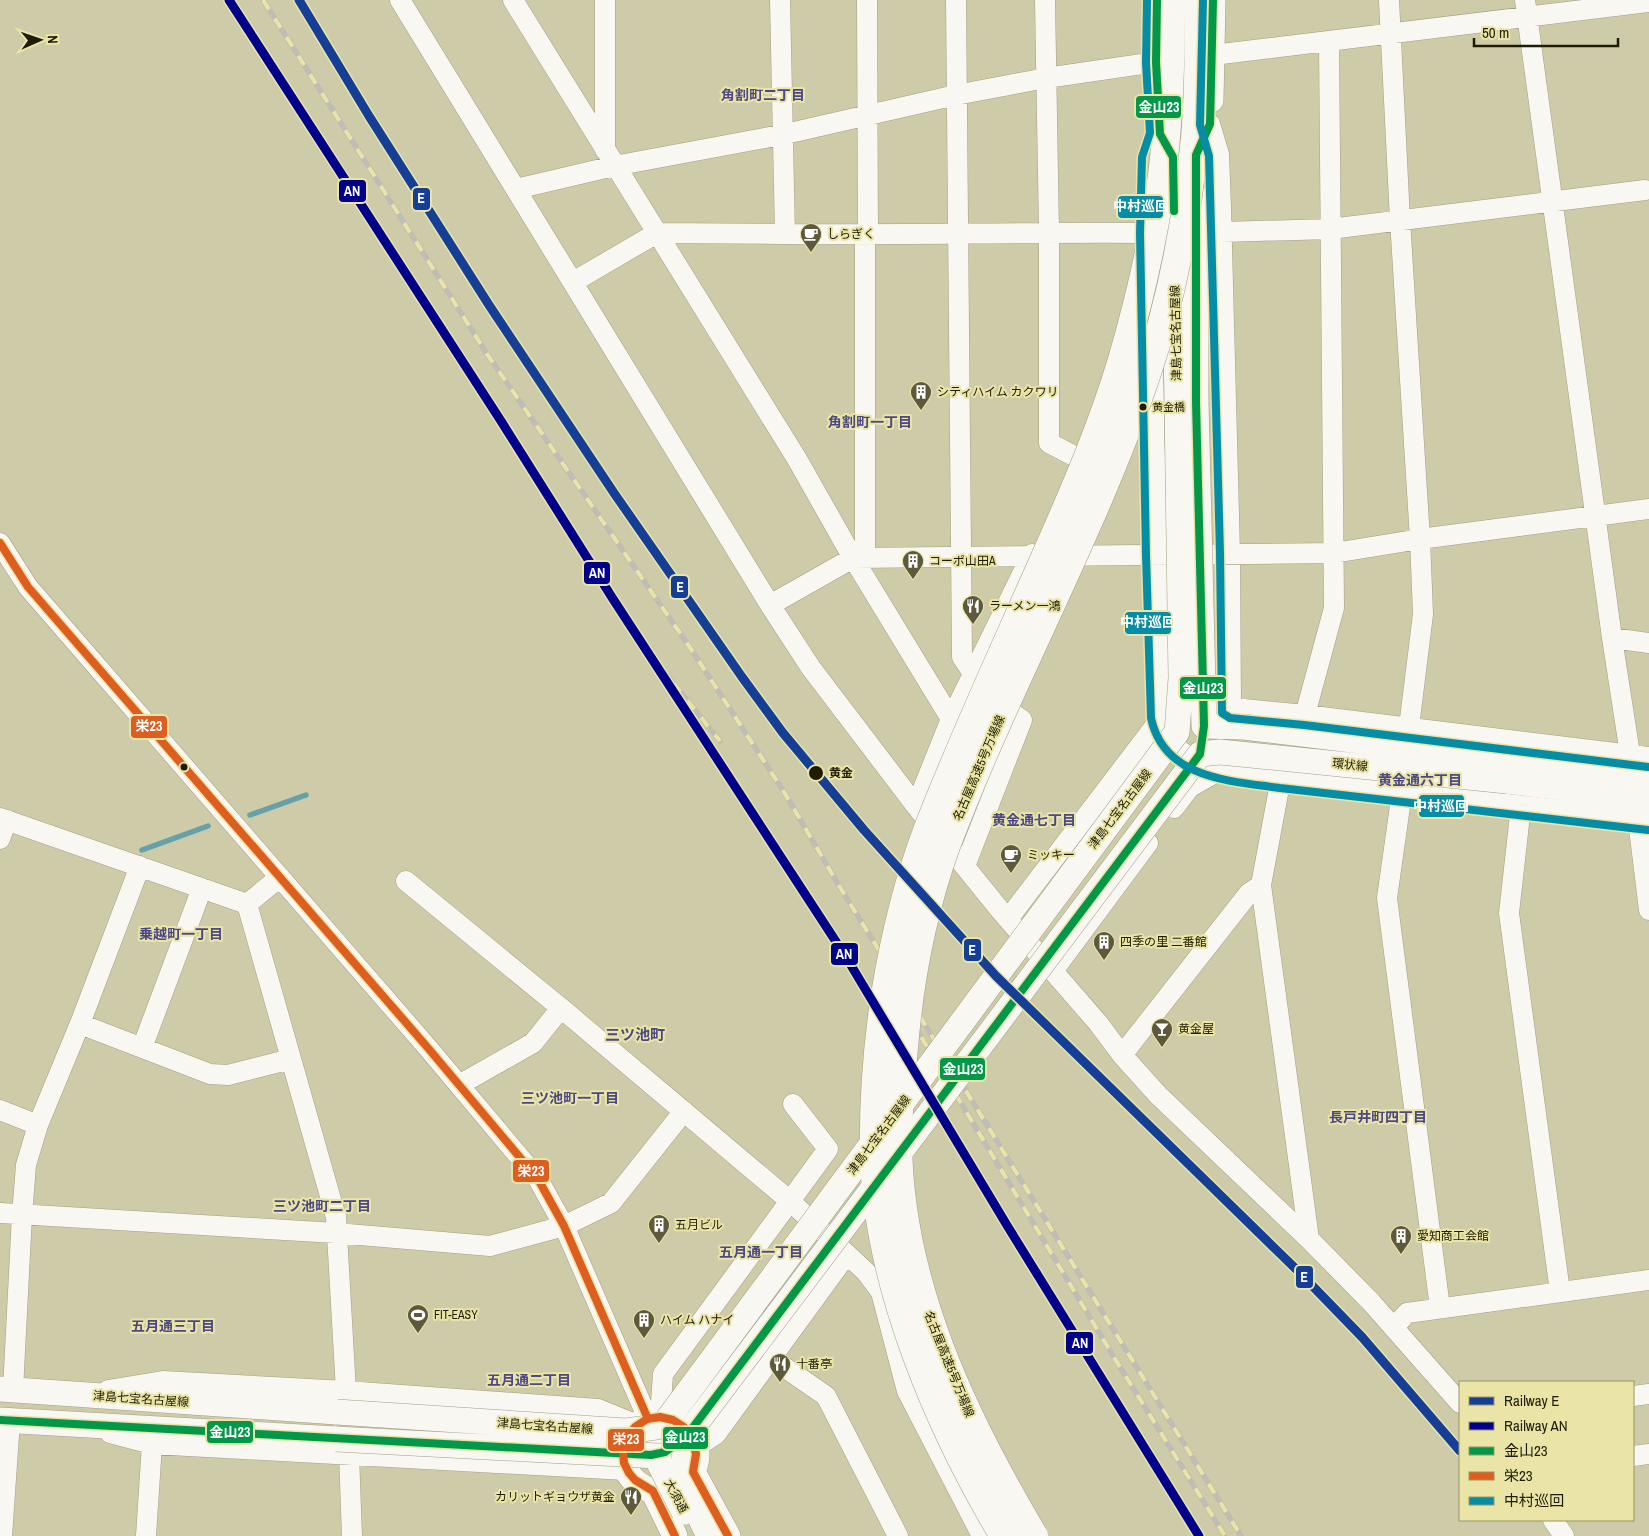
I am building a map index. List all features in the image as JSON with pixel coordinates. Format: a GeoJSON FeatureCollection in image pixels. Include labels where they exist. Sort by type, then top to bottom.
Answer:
{"type":"FeatureCollection","features":[{"type":"Feature","properties":{"kind":"highway","name":"名古屋高速5号万場線"},"geometry":{"type":"LineString","coordinates":[[1004,1536],[957,1451],[930,1392],[911,1339],[890,1269],[880,1216],[874,1160],[875,1087],[881,1023],[892,953],[906,896],[925,835],[959,752],[1070,500],[1122,363],[1141,289],[1156,214],[1166,140],[1171,0]]}},
{"type":"Feature","properties":{"kind":"highway","name":"名古屋高速5号万場線"},"geometry":{"type":"LineString","coordinates":[[1034,1536],[1003,1483],[951,1376],[932,1326],[913,1261],[903,1199],[898,1144],[906,1026],[914,966],[928,906],[945,850],[976,774],[1092,515],[1146,374],[1169,298],[1184,218],[1195,137],[1199,55],[1199,0]]}},
{"type":"Feature","properties":{"kind":"main road","name":"津島七宝名古屋線"},"geometry":{"type":"LineString","coordinates":[[5,1420],[342,1447],[658,1456],[690,1442],[1200,754],[1204,726],[1187,402],[1173,157],[1160,134],[1156,62],[1157,0]]}},
{"type":"Feature","properties":{"kind":"main road","name":"津島七宝名古屋線"},"geometry":{"type":"LineString","coordinates":[[6,1390],[342,1402],[626,1432],[656,1427],[653,1421],[1169,725],[1181,678],[1187,402],[1196,155],[1210,124],[1213,0]]}},
{"type":"Feature","properties":{"kind":"main road","name":"環状線"},"geometry":{"type":"LineString","coordinates":[[1169,725],[1244,727],[1508,770],[1645,813]]}},
{"type":"Feature","properties":{"kind":"main road","name":"環状線"},"geometry":{"type":"LineString","coordinates":[[1200,754],[1220,752],[1508,770],[1649,774]]}},
{"type":"Feature","properties":{"kind":"main road"},"geometry":{"type":"LineString","coordinates":[[673,1419],[683,1425],[692,1435],[690,1442],[697,1460],[693,1472],[686,1481],[676,1488],[665,1491],[653,1491],[642,1487],[633,1480],[626,1470],[623,1458],[624,1446],[629,1434],[653,1421],[673,1419]]}},
{"type":"Feature","properties":{"kind":"main road"},"geometry":{"type":"LineString","coordinates":[[653,1421],[659,1437],[658,1456]]}},
{"type":"Feature","properties":{"kind":"main road","name":"大須通"},"geometry":{"type":"LineString","coordinates":[[690,1442],[683,1454],[687,1490],[709,1536]]}},
{"type":"Feature","properties":{"kind":"main road","name":"大須通"},"geometry":{"type":"LineString","coordinates":[[658,1456],[666,1479],[697,1536]]}},
{"type":"Feature","properties":{"kind":"main road"},"geometry":{"type":"LineString","coordinates":[[693,1472],[728,1536]]}},
{"type":"Feature","properties":{"kind":"main road"},"geometry":{"type":"LineString","coordinates":[[653,1491],[675,1536]]}},
{"type":"Feature","properties":{"kind":"street"},"geometry":{"type":"LineString","coordinates":[[400,0],[770,606],[811,668],[916,806],[1008,919],[1098,1023],[1122,1055],[1158,1095],[1309,1240],[1394,1327],[1459,1402]]}},
{"type":"Feature","properties":{"kind":"street"},"geometry":{"type":"LineString","coordinates":[[513,0],[859,557],[951,719]]}},
{"type":"Feature","properties":{"kind":"street"},"geometry":{"type":"LineString","coordinates":[[605,0],[610,158]]}},
{"type":"Feature","properties":{"kind":"street"},"geometry":{"type":"LineString","coordinates":[[780,0],[785,234]]}},
{"type":"Feature","properties":{"kind":"street"},"geometry":{"type":"LineString","coordinates":[[859,557],[866,234],[867,0]]}},
{"type":"Feature","properties":{"kind":"street"},"geometry":{"type":"LineString","coordinates":[[956,0],[962,658],[972,679],[1022,720],[965,866]]}},
{"type":"Feature","properties":{"kind":"street"},"geometry":{"type":"LineString","coordinates":[[1045,0],[1049,232],[1049,443],[1078,458]]}},
{"type":"Feature","properties":{"kind":"street"},"geometry":{"type":"LineString","coordinates":[[1389,0],[1423,614],[1410,727]]}},
{"type":"Feature","properties":{"kind":"street"},"geometry":{"type":"LineString","coordinates":[[1213,55],[1390,34],[1527,9],[1649,2]]}},
{"type":"Feature","properties":{"kind":"street"},"geometry":{"type":"LineString","coordinates":[[1008,919],[1169,725],[1196,707],[1214,706],[1305,715],[1639,755],[1612,638],[1527,9]]}},
{"type":"Feature","properties":{"kind":"street"},"geometry":{"type":"LineString","coordinates":[[1305,715],[1334,608],[1329,42]]}},
{"type":"Feature","properties":{"kind":"street"},"geometry":{"type":"LineString","coordinates":[[516,189],[610,158],[782,135],[956,95],[1046,78],[1156,62]]}},
{"type":"Feature","properties":{"kind":"street"},"geometry":{"type":"LineString","coordinates":[[1210,124],[1219,154],[1230,553],[1231,708],[1222,769]]}},
{"type":"Feature","properties":{"kind":"street"},"geometry":{"type":"LineString","coordinates":[[1160,134],[1152,158],[1150,233],[1156,555],[1169,737],[1183,752],[1202,764],[1222,769],[1281,778],[1521,806],[1645,813],[1649,910]]}},
{"type":"Feature","properties":{"kind":"street"},"geometry":{"type":"LineString","coordinates":[[1222,232],[1330,229],[1645,190]]}},
{"type":"Feature","properties":{"kind":"street"},"geometry":{"type":"LineString","coordinates":[[573,282],[657,233],[957,235],[1049,232],[1150,233]]}},
{"type":"Feature","properties":{"kind":"street"},"geometry":{"type":"LineString","coordinates":[[916,806],[951,719],[1032,556],[1078,458],[1115,366],[1150,233]]}},
{"type":"Feature","properties":{"kind":"street"},"geometry":{"type":"LineString","coordinates":[[770,606],[859,557],[1334,553],[1420,539],[1649,509]]}},
{"type":"Feature","properties":{"kind":"street"},"geometry":{"type":"LineString","coordinates":[[0,543],[28,587],[538,1179],[564,1226],[653,1421]]}},
{"type":"Feature","properties":{"kind":"street"},"geometry":{"type":"LineString","coordinates":[[1612,638],[1649,643]]}},
{"type":"Feature","properties":{"kind":"street"},"geometry":{"type":"LineString","coordinates":[[1053,971],[1190,787],[1222,769]]}},
{"type":"Feature","properties":{"kind":"street"},"geometry":{"type":"LineString","coordinates":[[1281,778],[1261,885],[1309,1240]]}},
{"type":"Feature","properties":{"kind":"street"},"geometry":{"type":"LineString","coordinates":[[1402,792],[1387,898],[1440,1308]]}},
{"type":"Feature","properties":{"kind":"street"},"geometry":{"type":"LineString","coordinates":[[1521,806],[1509,913],[1560,1292]]}},
{"type":"Feature","properties":{"kind":"street"},"geometry":{"type":"LineString","coordinates":[[2,826],[140,866],[247,904]]}},
{"type":"Feature","properties":{"kind":"street"},"geometry":{"type":"LineString","coordinates":[[6,1390],[26,1164],[38,1125],[80,1024],[140,866]]}},
{"type":"Feature","properties":{"kind":"street"},"geometry":{"type":"LineString","coordinates":[[247,904],[280,878]]}},
{"type":"Feature","properties":{"kind":"street"},"geometry":{"type":"LineString","coordinates":[[406,881],[561,1008],[790,1201],[866,1272],[881,1292],[907,1391],[982,1536]]}},
{"type":"Feature","properties":{"kind":"street"},"geometry":{"type":"LineString","coordinates":[[1122,1055],[1249,893],[1261,885]]}},
{"type":"Feature","properties":{"kind":"street"},"geometry":{"type":"LineString","coordinates":[[142,1048],[202,888]]}},
{"type":"Feature","properties":{"kind":"street"},"geometry":{"type":"LineString","coordinates":[[247,904],[336,1217],[342,1402]]}},
{"type":"Feature","properties":{"kind":"street"},"geometry":{"type":"LineString","coordinates":[[459,1085],[532,1043],[561,1008]]}},
{"type":"Feature","properties":{"kind":"street"},"geometry":{"type":"LineString","coordinates":[[80,1024],[210,1074],[228,1075],[291,1059]]}},
{"type":"Feature","properties":{"kind":"street"},"geometry":{"type":"LineString","coordinates":[[653,1421],[663,1374],[828,1149],[793,1104]]}},
{"type":"Feature","properties":{"kind":"street"},"geometry":{"type":"LineString","coordinates":[[0,1110],[38,1125]]}},
{"type":"Feature","properties":{"kind":"street"},"geometry":{"type":"LineString","coordinates":[[0,1213],[336,1233],[490,1246],[564,1226],[612,1203],[684,1112]]}},
{"type":"Feature","properties":{"kind":"street"},"geometry":{"type":"LineString","coordinates":[[690,1442],[716,1434],[847,1254]]}},
{"type":"Feature","properties":{"kind":"street"},"geometry":{"type":"LineString","coordinates":[[1394,1327],[1407,1312],[1649,1280]]}},
{"type":"Feature","properties":{"kind":"street"},"geometry":{"type":"LineString","coordinates":[[771,1358],[826,1396],[898,1536]]}},
{"type":"Feature","properties":{"kind":"street"},"geometry":{"type":"LineString","coordinates":[[1634,1396],[1649,1394]]}},
{"type":"Feature","properties":{"kind":"street"},"geometry":{"type":"LineString","coordinates":[[2,1536],[5,1420]]}},
{"type":"Feature","properties":{"kind":"street"},"geometry":{"type":"LineString","coordinates":[[78,1425],[152,1444],[342,1447],[626,1470]]}},
{"type":"Feature","properties":{"kind":"street"},"geometry":{"type":"LineString","coordinates":[[146,1536],[152,1444]]}},
{"type":"Feature","properties":{"kind":"street"},"geometry":{"type":"LineString","coordinates":[[342,1447],[352,1536]]}},
{"type":"Feature","properties":{"kind":"street"},"geometry":{"type":"LineString","coordinates":[[1634,1456],[1649,1454]]}},
{"type":"Feature","properties":{"kind":"street"},"geometry":{"type":"LineString","coordinates":[[1554,1521],[1564,1536]]}},
{"type":"Feature","properties":{"kind":"waterway"},"geometry":{"type":"LineString","coordinates":[[250,815],[306,795]]}},
{"type":"Feature","properties":{"kind":"waterway"},"geometry":{"type":"LineString","coordinates":[[142,850],[208,826]]}},
{"type":"Feature","properties":{"kind":"railway"},"geometry":{"type":"LineString","coordinates":[[263,0],[487,354],[691,649],[784,792],[838,884],[1241,1536]]}},
{"type":"Feature","properties":{"kind":"railway"},"geometry":{"type":"LineString","coordinates":[[646,649],[720,741]]}},
{"type":"Feature","properties":{"kind":"railway"},"geometry":{"type":"LineString","coordinates":[[890,979],[923,1040],[1115,1359],[1225,1536]]}},
{"type":"Feature","properties":{"kind":"rail line","name":"AN"},"geometry":{"type":"LineString","coordinates":[[229,0],[501,421],[613,599],[846,957],[1008,1227],[1199,1536]]}},
{"type":"Feature","properties":{"kind":"rail line","name":"E"},"geometry":{"type":"LineString","coordinates":[[299,0],[369,116],[489,305],[614,493],[783,733],[864,830],[996,976],[1299,1272],[1362,1337],[1459,1450]]}},
{"type":"Feature","properties":{"kind":"transit line","name":"中村巡回"},"geometry":{"type":"LineString","coordinates":[[1147,0],[1146,63],[1150,133],[1142,157],[1140,233],[1151,718],[1158,738],[1170,754],[1184,765],[1202,773],[1241,783],[1648,830]]}},
{"type":"Feature","properties":{"kind":"transit line","name":"金山23"},"geometry":{"type":"LineString","coordinates":[[1157,0],[1156,62],[1160,134],[1173,157],[1174,211]]}},
{"type":"Feature","properties":{"kind":"transit line","name":"中村巡回"},"geometry":{"type":"LineString","coordinates":[[1203,0],[1200,125],[1209,156],[1220,553],[1222,713],[1230,718],[1304,725],[1648,767]]}},
{"type":"Feature","properties":{"kind":"transit line","name":"金山23"},"geometry":{"type":"LineString","coordinates":[[0,1420],[651,1455],[665,1452],[685,1438],[1200,754],[1204,726],[1196,402],[1196,155],[1210,124],[1213,0]]}},
{"type":"Feature","properties":{"kind":"transit line","name":"栄23"},"geometry":{"type":"LineString","coordinates":[[0,543],[28,587],[428,1048],[538,1179],[564,1226],[648,1419]]}},
{"type":"Feature","properties":{"kind":"transit line","name":"栄23"},"geometry":{"type":"LineString","coordinates":[[675,1536],[653,1491],[635,1480],[624,1463],[623,1451],[626,1440],[635,1427],[647,1419],[660,1417],[673,1420],[684,1427],[692,1439],[696,1454],[693,1472],[728,1536]]}},
{"type":"Feature","properties":{"kind":"place","name":"しらぎく"},"geometry":{"type":"Point","coordinates":[811,253]}},
{"type":"Feature","properties":{"kind":"place","name":"黄金橋"},"geometry":{"type":"Point","coordinates":[1143,407]}},
{"type":"Feature","properties":{"kind":"place","name":"シティハイム カクワリ"},"geometry":{"type":"Point","coordinates":[921,411]}},
{"type":"Feature","properties":{"kind":"place","name":"コーポ山田A"},"geometry":{"type":"Point","coordinates":[913,580]}},
{"type":"Feature","properties":{"kind":"place","name":"ラーメン一鴻"},"geometry":{"type":"Point","coordinates":[973,625]}},
{"type":"Feature","properties":{"kind":"place","name":"黄金"},"geometry":{"type":"Point","coordinates":[816,773]}},
{"type":"Feature","properties":{"kind":"place","name":"ミッキー"},"geometry":{"type":"Point","coordinates":[1011,874]}},
{"type":"Feature","properties":{"kind":"place","name":"四季の里 二番館"},"geometry":{"type":"Point","coordinates":[1104,961]}},
{"type":"Feature","properties":{"kind":"place","name":"黄金屋"},"geometry":{"type":"Point","coordinates":[1162,1048]}},
{"type":"Feature","properties":{"kind":"place","name":"五月ビル"},"geometry":{"type":"Point","coordinates":[659,1244]}},
{"type":"Feature","properties":{"kind":"place","name":"愛知商工会館"},"geometry":{"type":"Point","coordinates":[1401,1255]}},
{"type":"Feature","properties":{"kind":"place","name":"FIT-EASY"},"geometry":{"type":"Point","coordinates":[418,1334]}},
{"type":"Feature","properties":{"kind":"place","name":"ハイム ハナイ"},"geometry":{"type":"Point","coordinates":[644,1339]}},
{"type":"Feature","properties":{"kind":"place","name":"十番亭"},"geometry":{"type":"Point","coordinates":[780,1383]}},
{"type":"Feature","properties":{"kind":"place","name":"カリットギョウザ黄金"},"geometry":{"type":"Point","coordinates":[631,1516]}},
{"type":"Feature","properties":{"kind":"district","name":"角割町二丁目"},"geometry":{"type":"Point","coordinates":[763,95]}},
{"type":"Feature","properties":{"kind":"district","name":"角割町一丁目"},"geometry":{"type":"Point","coordinates":[870,422]}},
{"type":"Feature","properties":{"kind":"district","name":"黄金通六丁目"},"geometry":{"type":"Point","coordinates":[1420,780]}},
{"type":"Feature","properties":{"kind":"district","name":"黄金通七丁目"},"geometry":{"type":"Point","coordinates":[1034,820]}},
{"type":"Feature","properties":{"kind":"district","name":"乗越町一丁目"},"geometry":{"type":"Point","coordinates":[181,934]}},
{"type":"Feature","properties":{"kind":"district","name":"三ツ池町"},"geometry":{"type":"Point","coordinates":[635,1035]}},
{"type":"Feature","properties":{"kind":"district","name":"三ツ池町一丁目"},"geometry":{"type":"Point","coordinates":[570,1098]}},
{"type":"Feature","properties":{"kind":"district","name":"長戸井町四丁目"},"geometry":{"type":"Point","coordinates":[1378,1117]}},
{"type":"Feature","properties":{"kind":"district","name":"三ツ池町二丁目"},"geometry":{"type":"Point","coordinates":[322,1206]}},
{"type":"Feature","properties":{"kind":"district","name":"五月通一丁目"},"geometry":{"type":"Point","coordinates":[761,1252]}},
{"type":"Feature","properties":{"kind":"district","name":"五月通三丁目"},"geometry":{"type":"Point","coordinates":[173,1326]}},
{"type":"Feature","properties":{"kind":"district","name":"五月通二丁目"},"geometry":{"type":"Point","coordinates":[529,1380]}}]}
